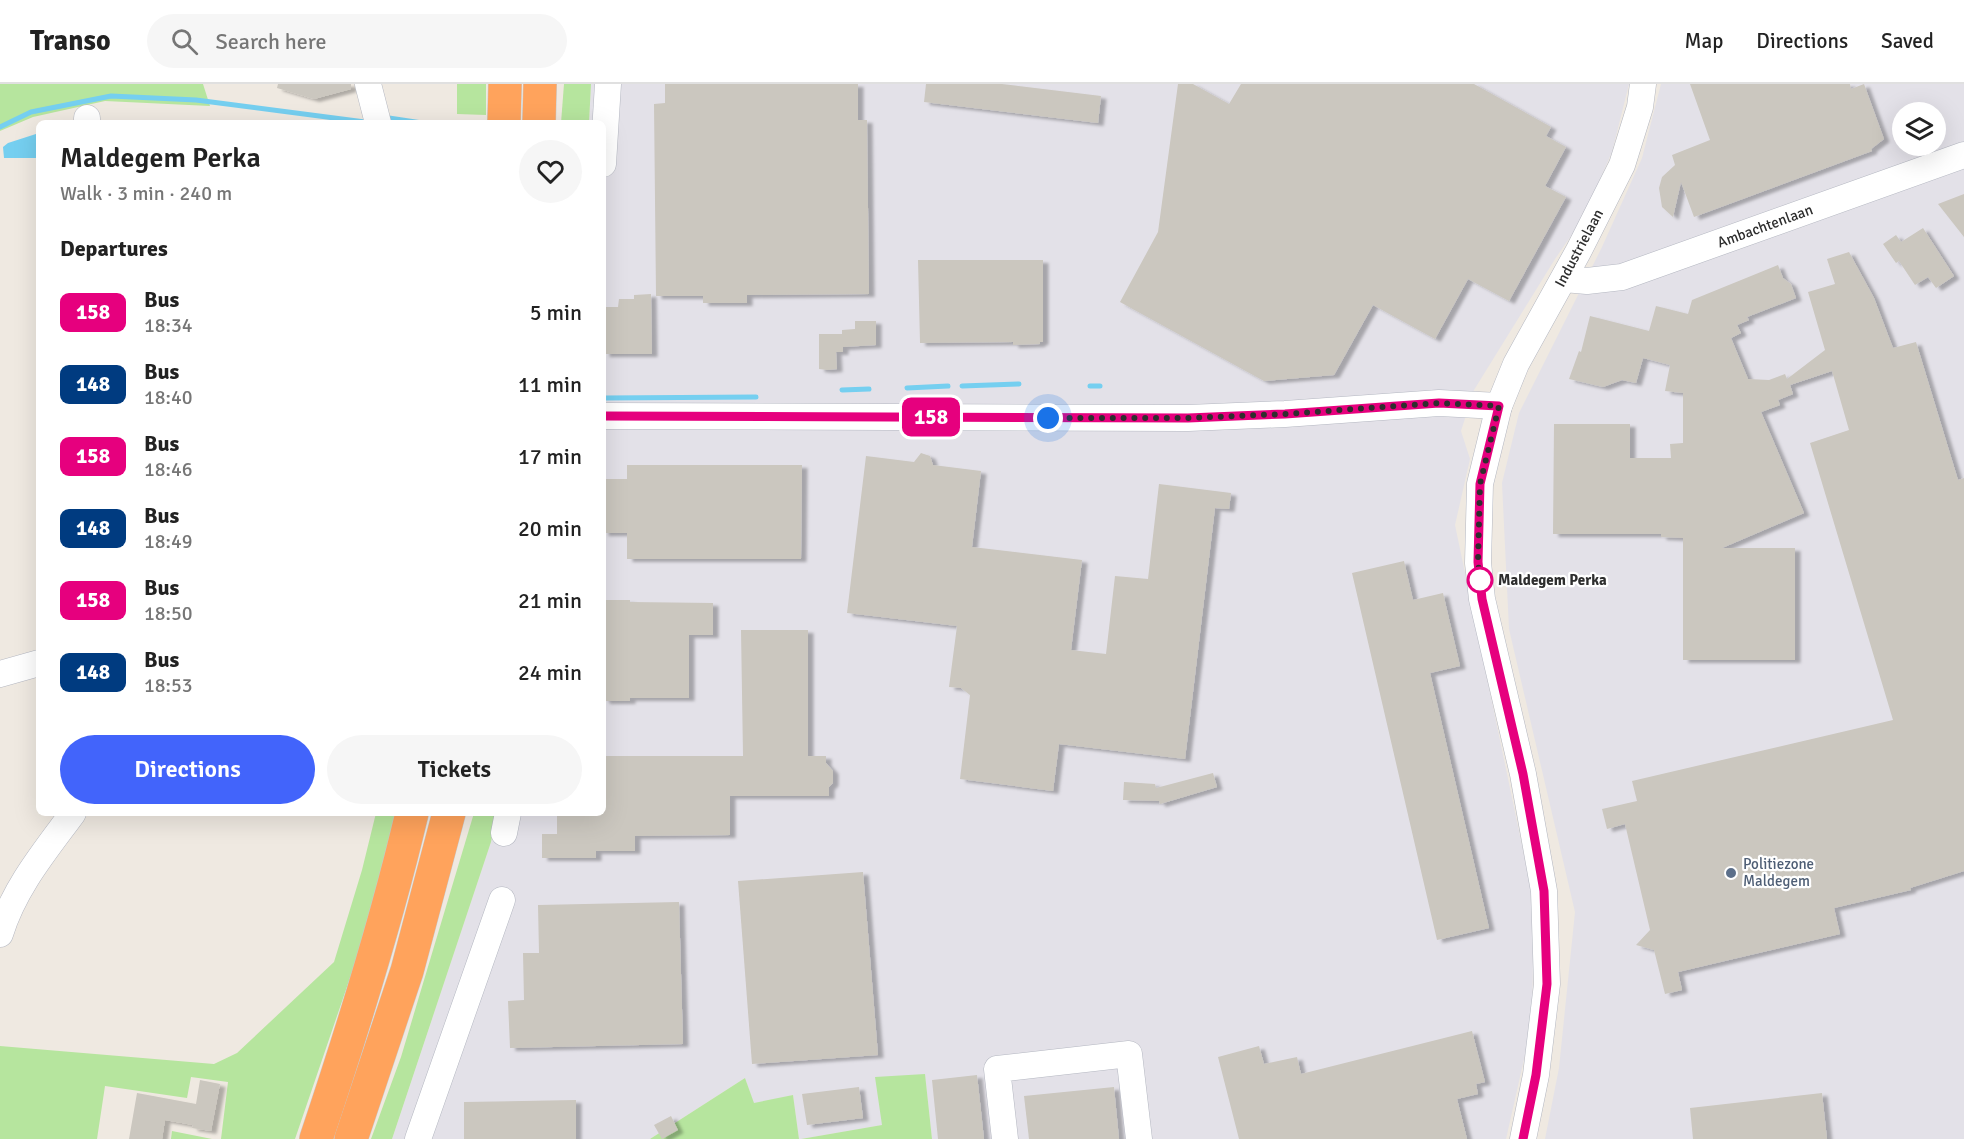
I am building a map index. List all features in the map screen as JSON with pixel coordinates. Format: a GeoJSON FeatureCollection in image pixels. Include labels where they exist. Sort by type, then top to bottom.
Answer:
{"type":"FeatureCollection","features":[{"type":"Feature","properties":{"kind":"highway"},"geometry":{"type":"LineString","coordinates":[[504,120],[505,84]]}},
{"type":"Feature","properties":{"kind":"highway"},"geometry":{"type":"LineString","coordinates":[[539,120],[540,84]]}},
{"type":"Feature","properties":{"kind":"highway"},"geometry":{"type":"LineString","coordinates":[[316,1139],[343,1060],[411,816]]}},
{"type":"Feature","properties":{"kind":"highway"},"geometry":{"type":"LineString","coordinates":[[351,1139],[406,971],[448,816]]}},
{"type":"Feature","properties":{"kind":"street"},"geometry":{"type":"LineString","coordinates":[[368,84],[377,120]]}},
{"type":"Feature","properties":{"kind":"street"},"geometry":{"type":"LineString","coordinates":[[606,120],[608,84]]}},
{"type":"Feature","properties":{"kind":"street","name":"Industrielaan"},"geometry":{"type":"LineString","coordinates":[[1523,1139],[1536,1075],[1547,984],[1544,891],[1523,774],[1482,599],[1478,562],[1480,484],[1499,406],[1516,363],[1622,165],[1640,107],[1643,84]]}},
{"type":"Feature","properties":{"kind":"street","name":"Ambachtenlaan"},"geometry":{"type":"LineString","coordinates":[[1563,279],[1587,280],[1622,277],[1964,155]]}},
{"type":"Feature","properties":{"kind":"street"},"geometry":{"type":"LineString","coordinates":[[606,416],[1188,418],[1439,403],[1499,406]]}},
{"type":"Feature","properties":{"kind":"street"},"geometry":{"type":"LineString","coordinates":[[0,674],[36,664]]}},
{"type":"Feature","properties":{"kind":"street"},"geometry":{"type":"LineString","coordinates":[[0,934],[17,892],[71,816]]}},
{"type":"Feature","properties":{"kind":"street"},"geometry":{"type":"LineString","coordinates":[[418,1139],[502,900]]}},
{"type":"Feature","properties":{"kind":"street"},"geometry":{"type":"LineString","coordinates":[[1005,1139],[997,1069],[1129,1054],[1139,1139]]}},
{"type":"Feature","properties":{"kind":"shaded area"},"geometry":{"type":"Polygon","coordinates":[[[591,84],[1629,84],[1612,152],[1582,220],[1555,259],[1474,390],[1461,431],[1470,459],[1455,525],[1534,903],[1532,1024],[1506,1139],[932,1139],[925,1075],[883,1125],[801,1139],[799,1139],[793,1095],[754,1104],[745,1078],[650,1139],[392,1139],[491,842],[496,816],[606,816],[606,120],[589,120],[591,84]]]}},
{"type":"Feature","properties":{"kind":"shaded area"},"geometry":{"type":"Polygon","coordinates":[[[1661,84],[1964,84],[1964,1139],[1545,1139],[1559,1068],[1575,912],[1509,629],[1502,483],[1519,413],[1602,247],[1642,158],[1661,84]]]}},
{"type":"Feature","properties":{"kind":"green space"},"geometry":{"type":"Polygon","coordinates":[[[0,84],[203,84],[210,106],[105,101],[33,117],[0,131],[0,84]]]}},
{"type":"Feature","properties":{"kind":"green space"},"geometry":{"type":"Polygon","coordinates":[[[457,84],[486,84],[486,115],[457,114],[457,84]]]}},
{"type":"Feature","properties":{"kind":"green space"},"geometry":{"type":"Polygon","coordinates":[[[564,84],[591,84],[589,120],[561,120],[564,84]]]}},
{"type":"Feature","properties":{"kind":"green space"},"geometry":{"type":"Polygon","coordinates":[[[375,816],[396,816],[365,934],[295,1139],[221,1139],[228,1082],[191,1077],[187,1098],[105,1086],[97,1139],[0,1139],[0,1046],[214,1064],[237,1053],[334,962],[362,870],[375,816]]]}},
{"type":"Feature","properties":{"kind":"green space"},"geometry":{"type":"Polygon","coordinates":[[[473,816],[496,816],[491,842],[392,1139],[371,1139],[401,1057],[473,816]]]}},
{"type":"Feature","properties":{"kind":"green space"},"geometry":{"type":"Polygon","coordinates":[[[925,1074],[932,1139],[801,1139],[882,1125],[875,1077],[925,1074]]]}},
{"type":"Feature","properties":{"kind":"green space"},"geometry":{"type":"Polygon","coordinates":[[[745,1078],[754,1103],[793,1095],[799,1139],[650,1139],[745,1078]]]}},
{"type":"Feature","properties":{"kind":"green space"},"geometry":{"type":"Polygon","coordinates":[[[172,1131],[212,1139],[171,1139],[172,1131]]]}},
{"type":"Feature","properties":{"kind":"water"},"geometry":{"type":"Polygon","coordinates":[[[36,134],[36,158],[4,158],[3,147],[8,143],[36,134]]]}},
{"type":"Feature","properties":{"kind":"building"},"geometry":{"type":"Polygon","coordinates":[[[278,84],[351,84],[351,89],[314,99],[277,88],[278,84]]]}},
{"type":"Feature","properties":{"kind":"building"},"geometry":{"type":"Polygon","coordinates":[[[665,84],[858,84],[858,120],[867,120],[869,294],[747,295],[747,303],[703,303],[703,296],[656,296],[654,104],[665,103],[665,84]]]}},
{"type":"Feature","properties":{"kind":"building"},"geometry":{"type":"Polygon","coordinates":[[[926,84],[1002,84],[1101,96],[1098,123],[924,102],[926,84]]]}},
{"type":"Feature","properties":{"kind":"building"},"geometry":{"type":"Polygon","coordinates":[[[1178,84],[1193,84],[1229,104],[1241,84],[1474,84],[1551,127],[1546,136],[1566,147],[1545,186],[1566,197],[1509,301],[1468,279],[1435,339],[1373,305],[1334,375],[1264,381],[1120,302],[1158,232],[1178,84]]]}},
{"type":"Feature","properties":{"kind":"building"},"geometry":{"type":"Polygon","coordinates":[[[1690,84],[1850,84],[1851,89],[1864,84],[1884,139],[1871,149],[1872,151],[1694,217],[1681,182],[1673,217],[1662,207],[1659,188],[1662,177],[1675,165],[1672,155],[1710,140],[1690,84]]]}},
{"type":"Feature","properties":{"kind":"building"},"geometry":{"type":"Polygon","coordinates":[[[1964,194],[1964,237],[1938,204],[1964,194]]]}},
{"type":"Feature","properties":{"kind":"building"},"geometry":{"type":"Polygon","coordinates":[[[1923,228],[1954,276],[1936,288],[1928,277],[1915,285],[1899,261],[1896,263],[1883,244],[1896,235],[1901,242],[1923,228]]]}},
{"type":"Feature","properties":{"kind":"building"},"geometry":{"type":"Polygon","coordinates":[[[1849,252],[1874,298],[1893,348],[1916,342],[1958,480],[1964,478],[1964,871],[1910,888],[1911,890],[1834,908],[1840,934],[1678,972],[1682,990],[1665,994],[1654,950],[1636,945],[1650,930],[1625,824],[1607,829],[1602,809],[1637,801],[1632,781],[1893,720],[1810,443],[1849,430],[1832,371],[1790,385],[1793,394],[1778,400],[1780,405],[1761,412],[1804,513],[1722,548],[1795,548],[1795,660],[1683,660],[1683,538],[1661,537],[1661,534],[1553,534],[1554,424],[1630,424],[1630,458],[1671,458],[1670,444],[1683,443],[1683,393],[1665,391],[1670,365],[1643,358],[1636,383],[1622,380],[1603,387],[1569,379],[1579,351],[1581,352],[1590,316],[1649,331],[1656,306],[1688,314],[1692,300],[1778,265],[1783,278],[1791,284],[1796,298],[1747,317],[1749,320],[1737,325],[1741,333],[1731,338],[1748,379],[1769,380],[1785,374],[1787,379],[1825,350],[1808,292],[1835,284],[1827,259],[1849,252]]]}},
{"type":"Feature","properties":{"kind":"building"},"geometry":{"type":"Polygon","coordinates":[[[918,260],[1043,260],[1043,342],[1013,345],[1013,342],[920,343],[918,260]]]}},
{"type":"Feature","properties":{"kind":"building"},"geometry":{"type":"Polygon","coordinates":[[[651,294],[652,354],[606,354],[606,307],[618,307],[619,299],[634,299],[634,295],[651,294]]]}},
{"type":"Feature","properties":{"kind":"building"},"geometry":{"type":"Polygon","coordinates":[[[855,321],[876,321],[876,345],[843,347],[843,352],[836,352],[837,369],[819,369],[819,334],[842,334],[842,330],[855,329],[855,321]]]}},
{"type":"Feature","properties":{"kind":"building"},"geometry":{"type":"Polygon","coordinates":[[[921,453],[930,456],[933,465],[981,471],[972,547],[1082,560],[1071,650],[1106,654],[1115,576],[1148,579],[1159,484],[1231,493],[1229,509],[1215,508],[1185,759],[1059,744],[1053,791],[960,779],[970,695],[961,688],[949,687],[957,626],[847,613],[866,456],[914,462],[921,453]]]}},
{"type":"Feature","properties":{"kind":"building"},"geometry":{"type":"Polygon","coordinates":[[[627,465],[802,465],[801,559],[627,559],[627,533],[606,533],[606,479],[627,479],[627,465]]]}},
{"type":"Feature","properties":{"kind":"building"},"geometry":{"type":"Polygon","coordinates":[[[1404,561],[1413,600],[1443,593],[1460,666],[1430,673],[1489,928],[1437,940],[1352,573],[1404,561]]]}},
{"type":"Feature","properties":{"kind":"building"},"geometry":{"type":"Polygon","coordinates":[[[606,600],[713,603],[713,635],[689,635],[689,698],[630,698],[630,701],[606,701],[606,600]]]}},
{"type":"Feature","properties":{"kind":"building"},"geometry":{"type":"Polygon","coordinates":[[[741,630],[808,630],[808,756],[826,756],[826,763],[833,771],[833,783],[829,787],[829,796],[730,796],[730,835],[635,836],[635,851],[596,851],[596,858],[542,858],[542,834],[557,834],[557,816],[606,816],[606,756],[743,756],[741,630]]]}},
{"type":"Feature","properties":{"kind":"building"},"geometry":{"type":"Polygon","coordinates":[[[1213,773],[1217,787],[1160,804],[1159,801],[1123,800],[1124,782],[1155,784],[1156,788],[1213,773]]]}},
{"type":"Feature","properties":{"kind":"building"},"geometry":{"type":"Polygon","coordinates":[[[863,872],[878,1055],[752,1064],[738,881],[863,872]]]}},
{"type":"Feature","properties":{"kind":"building"},"geometry":{"type":"Polygon","coordinates":[[[679,902],[683,1044],[510,1048],[508,1001],[524,1000],[523,953],[539,953],[538,905],[679,902]]]}},
{"type":"Feature","properties":{"kind":"building"},"geometry":{"type":"Polygon","coordinates":[[[1472,1031],[1485,1082],[1476,1084],[1478,1094],[1457,1099],[1467,1139],[1239,1139],[1218,1057],[1259,1046],[1264,1064],[1297,1057],[1301,1074],[1472,1031]]]}},
{"type":"Feature","properties":{"kind":"building"},"geometry":{"type":"Polygon","coordinates":[[[977,1075],[984,1139],[938,1139],[932,1080],[977,1075]]]}},
{"type":"Feature","properties":{"kind":"building"},"geometry":{"type":"Polygon","coordinates":[[[200,1080],[220,1084],[211,1131],[165,1120],[162,1139],[129,1139],[137,1093],[196,1104],[200,1080]]]}},
{"type":"Feature","properties":{"kind":"building"},"geometry":{"type":"Polygon","coordinates":[[[859,1087],[863,1118],[807,1125],[802,1094],[859,1087]]]}},
{"type":"Feature","properties":{"kind":"building"},"geometry":{"type":"Polygon","coordinates":[[[1114,1087],[1119,1139],[1029,1139],[1024,1096],[1114,1087]]]}},
{"type":"Feature","properties":{"kind":"building"},"geometry":{"type":"Polygon","coordinates":[[[1822,1093],[1827,1139],[1693,1139],[1690,1108],[1822,1093]]]}},
{"type":"Feature","properties":{"kind":"building"},"geometry":{"type":"Polygon","coordinates":[[[576,1100],[576,1139],[464,1139],[464,1102],[576,1100]]]}},
{"type":"Feature","properties":{"kind":"building"},"geometry":{"type":"Polygon","coordinates":[[[671,1116],[678,1130],[662,1139],[654,1125],[671,1116]]]}},
{"type":"Feature","properties":{"kind":"waterway"},"geometry":{"type":"LineString","coordinates":[[0,127],[31,112],[111,96],[196,100],[350,120]]}},
{"type":"Feature","properties":{"kind":"waterway"},"geometry":{"type":"LineString","coordinates":[[389,118],[402,120]]}},
{"type":"Feature","properties":{"kind":"waterway"},"geometry":{"type":"LineString","coordinates":[[962,386],[1019,384]]}},
{"type":"Feature","properties":{"kind":"waterway"},"geometry":{"type":"LineString","coordinates":[[907,388],[948,386]]}},
{"type":"Feature","properties":{"kind":"waterway"},"geometry":{"type":"LineString","coordinates":[[1090,386],[1100,386]]}},
{"type":"Feature","properties":{"kind":"waterway"},"geometry":{"type":"LineString","coordinates":[[842,390],[869,389]]}},
{"type":"Feature","properties":{"kind":"waterway"},"geometry":{"type":"LineString","coordinates":[[606,398],[756,397]]}},
{"type":"Feature","properties":{"kind":"bus line","name":"158"},"geometry":{"type":"LineString","coordinates":[[606,416],[1188,418],[1439,403],[1499,406],[1480,484],[1478,562],[1482,599],[1523,774],[1544,891],[1547,984],[1536,1075],[1523,1139]]}},
{"type":"Feature","properties":{"kind":"place","name":"Maldegem Perka"},"geometry":{"type":"Point","coordinates":[1480,580]}},
{"type":"Feature","properties":{"kind":"place","name":"Politiezone Maldegem"},"geometry":{"type":"Point","coordinates":[1731,873]}},
{"type":"Feature","properties":{"kind":"route"},"geometry":{"type":"LineString","coordinates":[[1048,418],[1188,418],[1439,403],[1499,406],[1480,484],[1478,562],[1480,580]]}}]}
